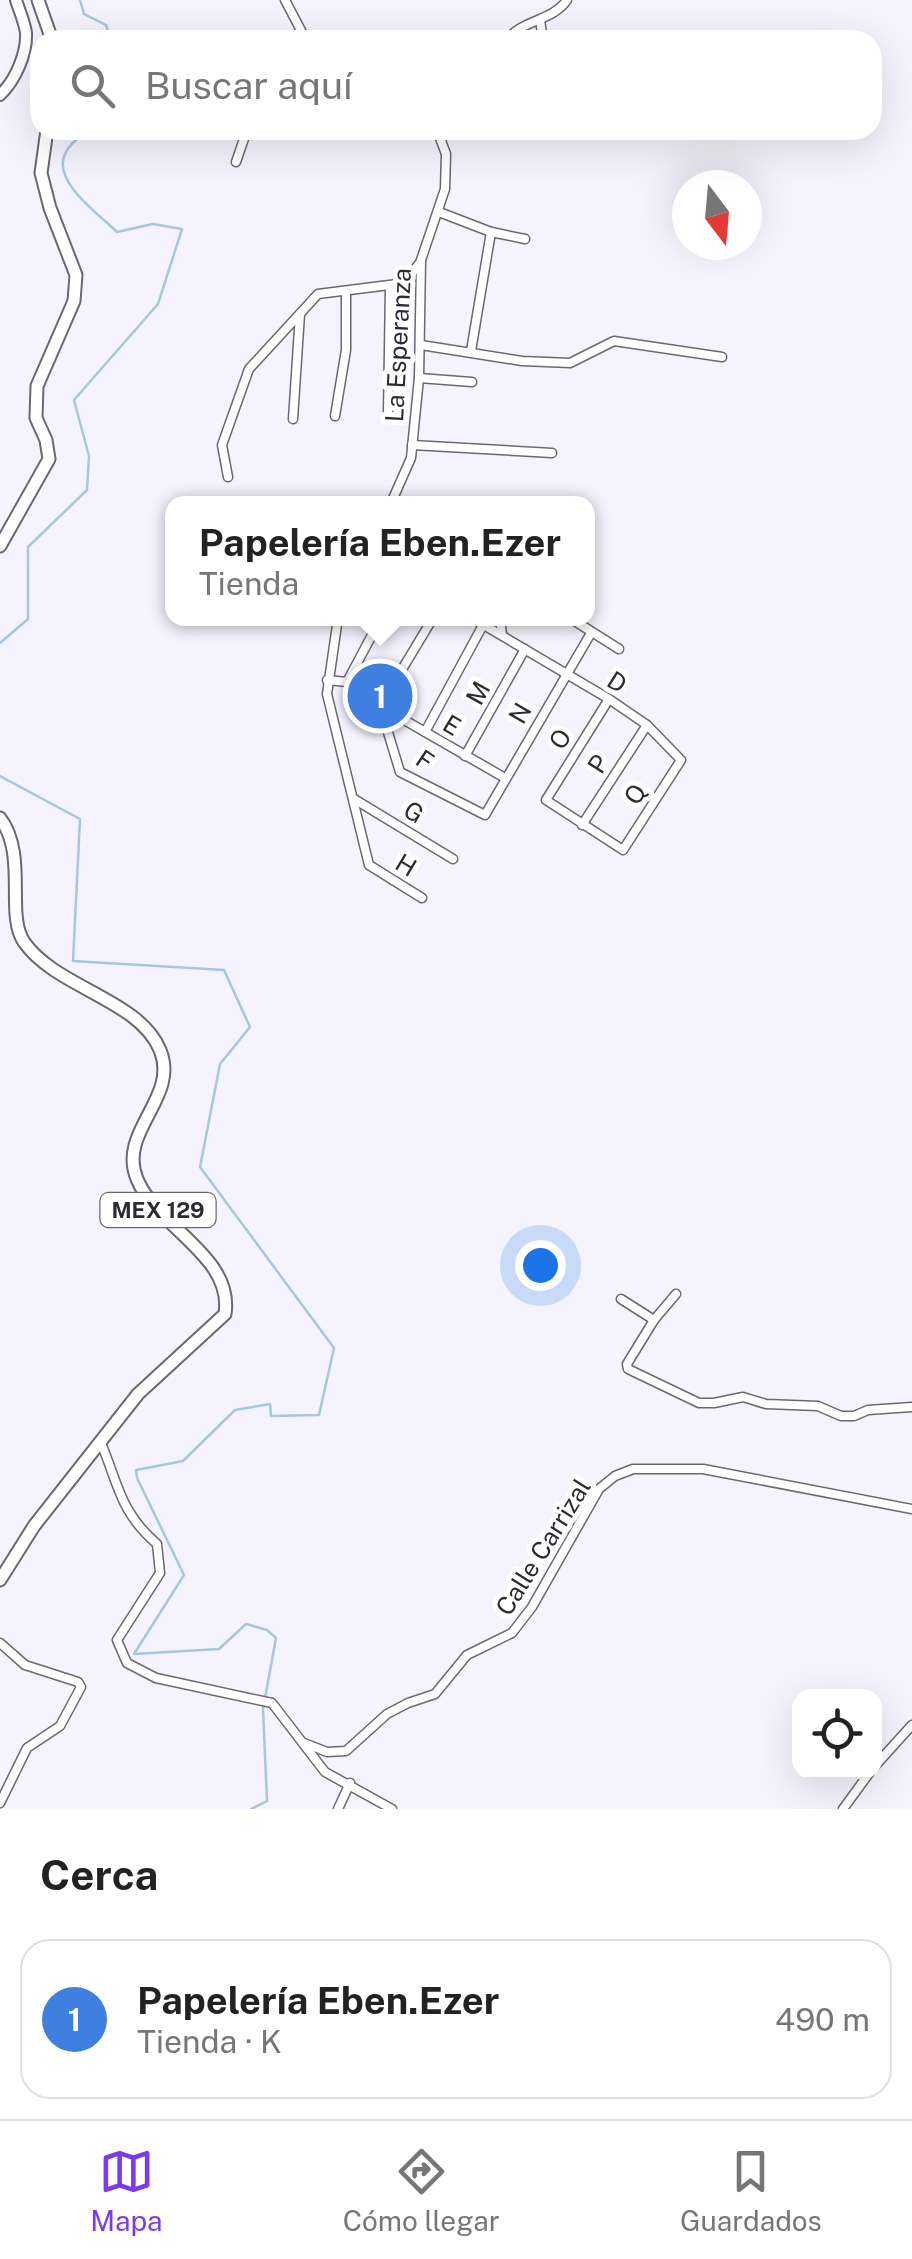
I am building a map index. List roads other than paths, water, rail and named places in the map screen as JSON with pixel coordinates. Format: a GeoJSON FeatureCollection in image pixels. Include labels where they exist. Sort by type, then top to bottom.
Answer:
{"type":"FeatureCollection","features":[{"type":"Feature","properties":{"kind":"main road"},"geometry":{"type":"LineString","coordinates":[[38,0],[48,30]]}},
{"type":"Feature","properties":{"kind":"main road"},"geometry":{"type":"LineString","coordinates":[[0,546],[49,459],[36,418],[37,386],[74,301],[76,275],[41,173],[44,140]]}},
{"type":"Feature","properties":{"kind":"main road","name":"MEX 129"},"geometry":{"type":"LineString","coordinates":[[0,818],[11,832],[22,940],[70,981],[127,1014],[147,1031],[160,1050],[165,1074],[135,1138],[132,1158],[136,1178],[147,1199],[206,1260],[228,1297],[226,1314],[138,1394],[34,1526],[0,1580]]}},
{"type":"Feature","properties":{"kind":"street"},"geometry":{"type":"LineString","coordinates":[[0,95],[9,87],[19,66],[26,34],[16,0]]}},
{"type":"Feature","properties":{"kind":"street"},"geometry":{"type":"LineString","coordinates":[[285,0],[301,30]]}},
{"type":"Feature","properties":{"kind":"street"},"geometry":{"type":"LineString","coordinates":[[517,30],[564,6],[567,0]]}},
{"type":"Feature","properties":{"kind":"street"},"geometry":{"type":"LineString","coordinates":[[540,20],[542,30]]}},
{"type":"Feature","properties":{"kind":"street"},"geometry":{"type":"LineString","coordinates":[[236,162],[244,140]]}},
{"type":"Feature","properties":{"kind":"street","name":"La Esperanza"},"geometry":{"type":"LineString","coordinates":[[394,496],[411,458],[419,378],[421,260],[445,189],[443,140]]}},
{"type":"Feature","properties":{"kind":"street"},"geometry":{"type":"LineString","coordinates":[[439,212],[492,232],[525,238]]}},
{"type":"Feature","properties":{"kind":"street"},"geometry":{"type":"LineString","coordinates":[[472,351],[492,232]]}},
{"type":"Feature","properties":{"kind":"street"},"geometry":{"type":"LineString","coordinates":[[228,478],[222,446],[249,369],[318,294],[405,282],[421,260]]}},
{"type":"Feature","properties":{"kind":"street"},"geometry":{"type":"LineString","coordinates":[[388,413],[390,286]]}},
{"type":"Feature","properties":{"kind":"street"},"geometry":{"type":"LineString","coordinates":[[335,416],[346,350],[346,291]]}},
{"type":"Feature","properties":{"kind":"street"},"geometry":{"type":"LineString","coordinates":[[293,419],[300,314]]}},
{"type":"Feature","properties":{"kind":"street"},"geometry":{"type":"LineString","coordinates":[[420,345],[522,361],[570,363],[614,340],[722,357]]}},
{"type":"Feature","properties":{"kind":"street"},"geometry":{"type":"LineString","coordinates":[[419,378],[472,382]]}},
{"type":"Feature","properties":{"kind":"street"},"geometry":{"type":"LineString","coordinates":[[412,445],[552,452]]}},
{"type":"Feature","properties":{"kind":"street"},"geometry":{"type":"LineString","coordinates":[[337,626],[327,680],[335,736],[354,799]]}},
{"type":"Feature","properties":{"kind":"street"},"geometry":{"type":"LineString","coordinates":[[327,680],[347,682],[377,626]]}},
{"type":"Feature","properties":{"kind":"street"},"geometry":{"type":"LineString","coordinates":[[380,706],[428,626]]}},
{"type":"Feature","properties":{"kind":"street"},"geometry":{"type":"LineString","coordinates":[[425,732],[482,626]]}},
{"type":"Feature","properties":{"kind":"street","name":"D"},"geometry":{"type":"LineString","coordinates":[[486,626],[647,725],[680,760]]}},
{"type":"Feature","properties":{"kind":"street"},"geometry":{"type":"LineString","coordinates":[[501,626],[502,635]]}},
{"type":"Feature","properties":{"kind":"street"},"geometry":{"type":"LineString","coordinates":[[581,626],[620,649]]}},
{"type":"Feature","properties":{"kind":"street","name":"N"},"geometry":{"type":"LineString","coordinates":[[485,815],[591,633]]}},
{"type":"Feature","properties":{"kind":"street","name":"M"},"geometry":{"type":"LineString","coordinates":[[465,756],[525,649]]}},
{"type":"Feature","properties":{"kind":"street","name":"E"},"geometry":{"type":"LineString","coordinates":[[347,682],[380,706],[505,778]]}},
{"type":"Feature","properties":{"kind":"street","name":"O"},"geometry":{"type":"LineString","coordinates":[[582,825],[546,800],[609,700]]}},
{"type":"Feature","properties":{"kind":"street","name":"F"},"geometry":{"type":"LineString","coordinates":[[380,706],[400,772],[485,815]]}},
{"type":"Feature","properties":{"kind":"street","name":"P"},"geometry":{"type":"LineString","coordinates":[[582,825],[647,725]]}},
{"type":"Feature","properties":{"kind":"street","name":"Q"},"geometry":{"type":"LineString","coordinates":[[582,825],[623,850],[680,760]]}},
{"type":"Feature","properties":{"kind":"street","name":"G"},"geometry":{"type":"LineString","coordinates":[[354,799],[453,859]]}},
{"type":"Feature","properties":{"kind":"street","name":"H"},"geometry":{"type":"LineString","coordinates":[[354,799],[369,865],[422,898]]}},
{"type":"Feature","properties":{"kind":"street"},"geometry":{"type":"LineString","coordinates":[[676,1294],[654,1320],[627,1364],[628,1370],[698,1403],[742,1397],[766,1404],[818,1406],[840,1416],[912,1407]]}},
{"type":"Feature","properties":{"kind":"street"},"geometry":{"type":"LineString","coordinates":[[621,1299],[654,1320]]}},
{"type":"Feature","properties":{"kind":"street"},"geometry":{"type":"LineString","coordinates":[[102,1443],[124,1509],[156,1544],[160,1573],[117,1640],[127,1664],[156,1678],[272,1703],[325,1772],[392,1809]]}},
{"type":"Feature","properties":{"kind":"street","name":"Calle Carrizal"},"geometry":{"type":"LineString","coordinates":[[304,1744],[326,1752],[346,1751],[388,1714],[408,1702],[435,1694],[468,1656],[512,1634],[599,1489],[634,1468],[703,1468],[912,1509]]}},
{"type":"Feature","properties":{"kind":"street"},"geometry":{"type":"LineString","coordinates":[[0,1643],[25,1666],[78,1682],[80,1687],[60,1726],[26,1748],[0,1802]]}},
{"type":"Feature","properties":{"kind":"street"},"geometry":{"type":"LineString","coordinates":[[882,1758],[912,1725]]}},
{"type":"Feature","properties":{"kind":"street"},"geometry":{"type":"LineString","coordinates":[[843,1809],[865,1779]]}},
{"type":"Feature","properties":{"kind":"street"},"geometry":{"type":"LineString","coordinates":[[338,1809],[350,1783]]}},
{"type":"Feature","properties":{"kind":"waterway"},"geometry":{"type":"LineString","coordinates":[[80,0],[84,14],[106,25],[108,30]]}},
{"type":"Feature","properties":{"kind":"waterway"},"geometry":{"type":"LineString","coordinates":[[0,643],[28,619],[28,547],[87,490],[89,456],[74,400],[158,304],[182,229],[153,224],[117,232],[79,197],[65,175],[65,154],[77,140]]}},
{"type":"Feature","properties":{"kind":"waterway"},"geometry":{"type":"LineString","coordinates":[[0,776],[80,819],[73,961],[224,970],[250,1027],[220,1064],[200,1167],[334,1348],[319,1415],[271,1416],[270,1404],[235,1410],[183,1461],[136,1470],[184,1575],[134,1654],[219,1649],[246,1624],[267,1630],[276,1638],[263,1709],[267,1801],[251,1809]]}},
{"type":"Feature","properties":{"kind":"place","name":"Papelería Eben.Ezer"},"geometry":{"type":"Point","coordinates":[380,696]}}]}
